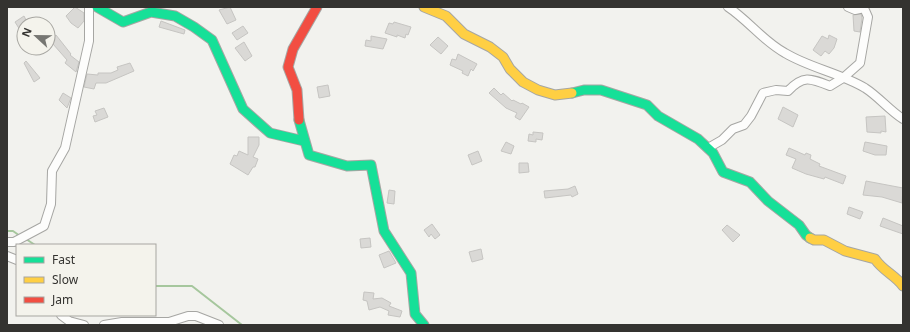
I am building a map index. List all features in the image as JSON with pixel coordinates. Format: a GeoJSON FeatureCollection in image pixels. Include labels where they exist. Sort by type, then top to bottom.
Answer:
{"type":"FeatureCollection","features":[{"type":"Feature","properties":{"kind":"street"},"geometry":{"type":"LineString","coordinates":[[7,242],[14,242],[44,226],[51,204],[52,171],[65,148],[89,41],[89,7]]}},
{"type":"Feature","properties":{"kind":"street"},"geometry":{"type":"LineString","coordinates":[[97,7],[123,22],[152,12],[175,16],[194,27],[212,40],[243,109],[270,133],[304,141]]}},
{"type":"Feature","properties":{"kind":"street"},"geometry":{"type":"LineString","coordinates":[[317,7],[293,49],[288,67],[297,90],[298,116],[304,141],[310,155],[327,161],[360,168],[371,165],[384,231],[411,273],[415,314],[424,325]]}},
{"type":"Feature","properties":{"kind":"street"},"geometry":{"type":"LineString","coordinates":[[424,7],[446,16],[462,33],[490,47],[500,54],[510,69],[528,85],[555,95],[601,90],[639,101],[647,105],[658,116],[698,139],[708,148],[723,172],[750,182],[768,201],[799,225],[806,234],[814,240],[824,240],[845,250],[875,260],[881,268],[898,279],[903,286]]}},
{"type":"Feature","properties":{"kind":"street"},"geometry":{"type":"LineString","coordinates":[[728,7],[742,17],[763,39],[784,53],[865,88],[903,119]]}},
{"type":"Feature","properties":{"kind":"street"},"geometry":{"type":"LineString","coordinates":[[708,148],[722,140],[733,129],[744,125],[751,116],[763,93],[776,90],[788,92],[797,82],[803,80],[817,81],[830,86],[843,78],[860,63],[868,17],[864,8],[855,10],[848,7]]}},
{"type":"Feature","properties":{"kind":"street"},"geometry":{"type":"LineString","coordinates":[[62,316],[69,321],[84,325]]}},
{"type":"Feature","properties":{"kind":"street"},"geometry":{"type":"LineString","coordinates":[[104,325],[122,322],[169,322],[188,316],[196,316],[220,325]]}},
{"type":"Feature","properties":{"kind":"building"},"geometry":{"type":"Polygon","coordinates":[[[75,7],[84,13],[84,21],[78,28],[71,23],[66,16],[75,7]]]}},
{"type":"Feature","properties":{"kind":"building"},"geometry":{"type":"Polygon","coordinates":[[[230,7],[236,20],[227,24],[219,10],[230,7]]]}},
{"type":"Feature","properties":{"kind":"building"},"geometry":{"type":"Polygon","coordinates":[[[861,14],[862,18],[860,32],[854,31],[853,15],[861,14]]]}},
{"type":"Feature","properties":{"kind":"building"},"geometry":{"type":"Polygon","coordinates":[[[161,21],[185,30],[184,34],[159,27],[161,21]]]}},
{"type":"Feature","properties":{"kind":"building"},"geometry":{"type":"Polygon","coordinates":[[[394,22],[411,27],[405,38],[385,33],[389,23],[393,24],[394,22]]]}},
{"type":"Feature","properties":{"kind":"building"},"geometry":{"type":"Polygon","coordinates":[[[243,26],[248,33],[237,40],[232,33],[243,26]]]}},
{"type":"Feature","properties":{"kind":"building"},"geometry":{"type":"Polygon","coordinates":[[[56,35],[71,54],[70,55],[79,62],[76,72],[65,63],[67,60],[56,47],[56,35]]]}},
{"type":"Feature","properties":{"kind":"building"},"geometry":{"type":"Polygon","coordinates":[[[829,35],[837,39],[834,48],[829,54],[825,51],[821,56],[813,50],[822,36],[828,39],[829,35]]]}},
{"type":"Feature","properties":{"kind":"building"},"geometry":{"type":"Polygon","coordinates":[[[371,36],[387,39],[383,49],[365,46],[366,40],[371,41],[371,36]]]}},
{"type":"Feature","properties":{"kind":"building"},"geometry":{"type":"Polygon","coordinates":[[[438,37],[448,46],[441,54],[430,45],[438,37]]]}},
{"type":"Feature","properties":{"kind":"building"},"geometry":{"type":"Polygon","coordinates":[[[244,42],[252,56],[245,61],[235,48],[244,42]]]}},
{"type":"Feature","properties":{"kind":"building"},"geometry":{"type":"Polygon","coordinates":[[[458,54],[477,64],[473,71],[471,69],[468,76],[462,73],[463,71],[450,65],[452,59],[456,60],[458,54]]]}},
{"type":"Feature","properties":{"kind":"building"},"geometry":{"type":"Polygon","coordinates":[[[26,61],[40,78],[34,82],[24,63],[26,61]]]}},
{"type":"Feature","properties":{"kind":"building"},"geometry":{"type":"Polygon","coordinates":[[[130,63],[134,71],[106,83],[96,83],[94,89],[84,87],[87,74],[98,75],[98,73],[111,73],[118,70],[117,67],[130,63]]]}},
{"type":"Feature","properties":{"kind":"building"},"geometry":{"type":"Polygon","coordinates":[[[328,85],[330,96],[319,98],[317,87],[328,85]]]}},
{"type":"Feature","properties":{"kind":"building"},"geometry":{"type":"Polygon","coordinates":[[[494,88],[501,95],[503,93],[512,101],[522,103],[529,107],[520,120],[515,117],[517,113],[506,108],[489,93],[494,88]]]}},
{"type":"Feature","properties":{"kind":"building"},"geometry":{"type":"Polygon","coordinates":[[[63,93],[71,98],[67,108],[59,100],[63,93]]]}},
{"type":"Feature","properties":{"kind":"building"},"geometry":{"type":"Polygon","coordinates":[[[783,107],[798,115],[793,127],[778,119],[783,107]]]}},
{"type":"Feature","properties":{"kind":"building"},"geometry":{"type":"Polygon","coordinates":[[[104,108],[108,117],[95,122],[93,116],[97,115],[95,111],[104,108]]]}},
{"type":"Feature","properties":{"kind":"building"},"geometry":{"type":"Polygon","coordinates":[[[885,116],[886,132],[867,132],[866,117],[885,116]]]}},
{"type":"Feature","properties":{"kind":"building"},"geometry":{"type":"Polygon","coordinates":[[[533,132],[543,133],[542,140],[536,139],[536,142],[528,141],[529,134],[533,135],[533,132]]]}},
{"type":"Feature","properties":{"kind":"building"},"geometry":{"type":"Polygon","coordinates":[[[248,137],[259,137],[259,145],[253,157],[258,159],[255,167],[253,167],[248,175],[230,164],[234,155],[237,156],[239,151],[248,155],[248,137]]]}},
{"type":"Feature","properties":{"kind":"building"},"geometry":{"type":"Polygon","coordinates":[[[506,142],[514,146],[511,154],[501,151],[506,142]]]}},
{"type":"Feature","properties":{"kind":"building"},"geometry":{"type":"Polygon","coordinates":[[[865,142],[887,146],[886,155],[875,155],[863,151],[865,142]]]}},
{"type":"Feature","properties":{"kind":"building"},"geometry":{"type":"Polygon","coordinates":[[[789,148],[805,155],[806,153],[811,155],[810,159],[820,164],[819,166],[846,176],[843,184],[825,177],[824,179],[806,174],[792,168],[796,159],[786,155],[789,148]]]}},
{"type":"Feature","properties":{"kind":"building"},"geometry":{"type":"Polygon","coordinates":[[[478,151],[482,161],[472,165],[468,155],[478,151]]]}},
{"type":"Feature","properties":{"kind":"building"},"geometry":{"type":"Polygon","coordinates":[[[519,163],[528,163],[529,172],[519,173],[519,163]]]}},
{"type":"Feature","properties":{"kind":"building"},"geometry":{"type":"Polygon","coordinates":[[[866,181],[903,188],[902,203],[882,197],[863,195],[866,181]]]}},
{"type":"Feature","properties":{"kind":"building"},"geometry":{"type":"Polygon","coordinates":[[[575,186],[578,194],[572,197],[571,195],[545,198],[544,191],[568,189],[575,186]]]}},
{"type":"Feature","properties":{"kind":"building"},"geometry":{"type":"Polygon","coordinates":[[[389,190],[395,191],[394,204],[387,203],[389,190]]]}},
{"type":"Feature","properties":{"kind":"building"},"geometry":{"type":"Polygon","coordinates":[[[849,207],[863,212],[860,219],[847,214],[849,207]]]}},
{"type":"Feature","properties":{"kind":"building"},"geometry":{"type":"Polygon","coordinates":[[[883,218],[903,226],[903,234],[880,226],[883,218]]]}},
{"type":"Feature","properties":{"kind":"building"},"geometry":{"type":"Polygon","coordinates":[[[432,224],[440,235],[435,239],[431,234],[429,237],[424,230],[432,224]]]}},
{"type":"Feature","properties":{"kind":"building"},"geometry":{"type":"Polygon","coordinates":[[[727,225],[740,235],[733,242],[722,230],[727,225]]]}},
{"type":"Feature","properties":{"kind":"building"},"geometry":{"type":"Polygon","coordinates":[[[370,238],[371,247],[361,248],[360,239],[370,238]]]}},
{"type":"Feature","properties":{"kind":"building"},"geometry":{"type":"Polygon","coordinates":[[[481,249],[483,259],[472,262],[469,252],[481,249]]]}},
{"type":"Feature","properties":{"kind":"building"},"geometry":{"type":"Polygon","coordinates":[[[389,251],[396,263],[384,268],[379,255],[389,251]]]}},
{"type":"Feature","properties":{"kind":"building"},"geometry":{"type":"Polygon","coordinates":[[[364,292],[374,293],[373,299],[382,298],[391,303],[389,306],[402,311],[400,317],[388,315],[389,311],[380,307],[369,310],[367,301],[363,300],[364,292]]]}},
{"type":"Feature","properties":{"kind":"waterway"},"geometry":{"type":"LineString","coordinates":[[7,231],[13,231],[20,236]]}},
{"type":"Feature","properties":{"kind":"waterway"},"geometry":{"type":"LineString","coordinates":[[26,239],[34,244]]}},
{"type":"Feature","properties":{"kind":"waterway"},"geometry":{"type":"LineString","coordinates":[[156,286],[192,286],[242,325]]}},
{"type":"Feature","properties":{"kind":"traffic: fast"},"geometry":{"type":"LineString","coordinates":[[97,7],[123,22],[151,12],[175,16],[194,27],[212,40],[243,109],[270,133],[304,141]]}},
{"type":"Feature","properties":{"kind":"traffic: fast"},"geometry":{"type":"LineString","coordinates":[[572,93],[584,90],[601,90],[647,105],[658,116],[698,139],[713,153],[723,172],[750,182],[768,201],[799,225],[810,238]]}},
{"type":"Feature","properties":{"kind":"traffic: fast"},"geometry":{"type":"LineString","coordinates":[[299,120],[309,155],[347,166],[371,165],[384,231],[411,273],[415,314],[424,325]]}},
{"type":"Feature","properties":{"kind":"traffic: slow"},"geometry":{"type":"LineString","coordinates":[[424,7],[446,16],[464,34],[490,47],[503,57],[510,69],[523,82],[538,90],[555,95],[572,93]]}},
{"type":"Feature","properties":{"kind":"traffic: slow"},"geometry":{"type":"LineString","coordinates":[[810,238],[814,240],[824,240],[845,251],[875,259],[903,286]]}},
{"type":"Feature","properties":{"kind":"traffic: jam"},"geometry":{"type":"LineString","coordinates":[[299,120],[297,90],[288,67],[293,49],[317,7]]}}]}
